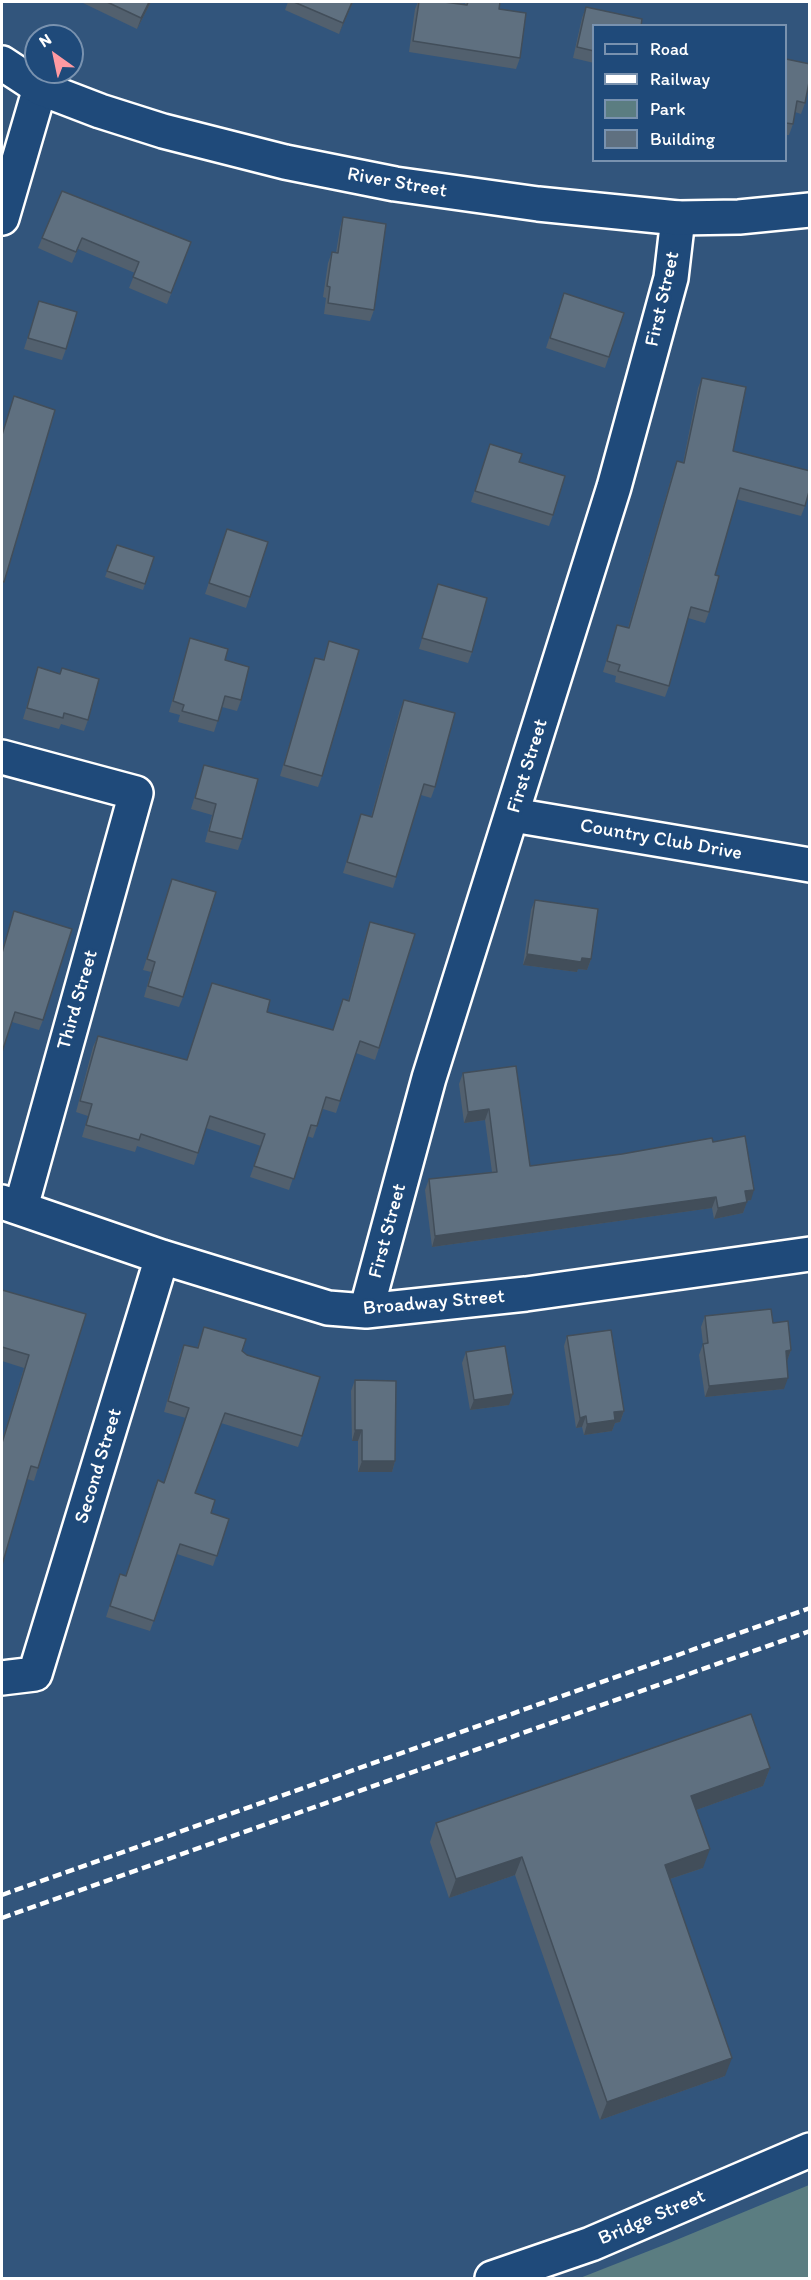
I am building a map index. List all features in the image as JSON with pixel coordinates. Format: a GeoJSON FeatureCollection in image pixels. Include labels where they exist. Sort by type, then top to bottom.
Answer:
{"type":"FeatureCollection","features":[{"type":"Feature","properties":{"kind":"street","name":"River Street"},"geometry":{"type":"LineString","coordinates":[[2,63],[40,88],[100,111],[163,131],[285,162],[395,184],[538,204],[678,218],[739,217],[810,210]]}},
{"type":"Feature","properties":{"kind":"street"},"geometry":{"type":"LineString","coordinates":[[2,218],[40,88]]}},
{"type":"Feature","properties":{"kind":"street","name":"First Street"},"geometry":{"type":"LineString","coordinates":[[366,1311],[429,1078],[614,487],[671,278],[678,218]]}},
{"type":"Feature","properties":{"kind":"street","name":"Third Street"},"geometry":{"type":"LineString","coordinates":[[2,757],[136,793],[11,1204]]}},
{"type":"Feature","properties":{"kind":"street","name":"Country Club Drive"},"geometry":{"type":"LineString","coordinates":[[513,815],[810,865]]}},
{"type":"Feature","properties":{"kind":"street","name":"Broadway Street"},"geometry":{"type":"LineString","coordinates":[[11,1204],[162,1257],[328,1308],[366,1311],[525,1294],[810,1254]]}},
{"type":"Feature","properties":{"kind":"street","name":"Second Street"},"geometry":{"type":"LineString","coordinates":[[2,1678],[35,1674],[162,1257]]}},
{"type":"Feature","properties":{"kind":"street","name":"Bridge Street"},"geometry":{"type":"LineString","coordinates":[[492,2278],[591,2244],[810,2150]]}},
{"type":"Feature","properties":{"kind":"green space"},"geometry":{"type":"Polygon","coordinates":[[[809,2185],[809,2278],[580,2278],[669,2243],[809,2185]]]}},
{"type":"Feature","properties":{"kind":"building"},"geometry":{"type":"Polygon","coordinates":[[[107,2],[149,2],[141,18],[107,2]]]}},
{"type":"Feature","properties":{"kind":"building"},"geometry":{"type":"Polygon","coordinates":[[[294,2],[352,2],[343,23],[294,2]]]}},
{"type":"Feature","properties":{"kind":"building"},"geometry":{"type":"Polygon","coordinates":[[[419,2],[467,5],[468,2],[500,2],[499,9],[526,13],[520,58],[413,41],[419,2]]]}},
{"type":"Feature","properties":{"kind":"building"},"geometry":{"type":"Polygon","coordinates":[[[586,7],[642,19],[641,24],[592,24],[592,51],[577,47],[586,7]]]}},
{"type":"Feature","properties":{"kind":"building"},"geometry":{"type":"Polygon","coordinates":[[[787,59],[810,64],[805,103],[797,101],[793,124],[787,123],[787,59]]]}},
{"type":"Feature","properties":{"kind":"building"},"geometry":{"type":"Polygon","coordinates":[[[62,191],[191,242],[171,293],[133,277],[139,262],[82,238],[76,252],[42,238],[62,191]]]}},
{"type":"Feature","properties":{"kind":"building"},"geometry":{"type":"Polygon","coordinates":[[[343,217],[386,224],[374,310],[328,303],[330,287],[327,286],[332,252],[338,253],[343,217]]]}},
{"type":"Feature","properties":{"kind":"building"},"geometry":{"type":"Polygon","coordinates":[[[564,293],[624,313],[609,357],[550,338],[564,293]]]}},
{"type":"Feature","properties":{"kind":"building"},"geometry":{"type":"Polygon","coordinates":[[[39,301],[77,312],[66,349],[28,338],[39,301]]]}},
{"type":"Feature","properties":{"kind":"building"},"geometry":{"type":"Polygon","coordinates":[[[702,378],[746,387],[733,451],[810,471],[810,488],[805,506],[740,488],[715,575],[719,576],[709,612],[691,607],[669,686],[618,671],[620,665],[607,661],[617,625],[629,628],[677,461],[684,463],[702,378]]]}},
{"type":"Feature","properties":{"kind":"building"},"geometry":{"type":"Polygon","coordinates":[[[14,396],[55,410],[4,582],[2,581],[2,435],[14,396]]]}},
{"type":"Feature","properties":{"kind":"building"},"geometry":{"type":"Polygon","coordinates":[[[490,444],[522,454],[519,462],[565,476],[553,515],[475,491],[490,444]]]}},
{"type":"Feature","properties":{"kind":"building"},"geometry":{"type":"Polygon","coordinates":[[[227,529],[268,542],[250,597],[209,583],[227,529]]]}},
{"type":"Feature","properties":{"kind":"building"},"geometry":{"type":"Polygon","coordinates":[[[117,545],[154,557],[145,584],[107,571],[117,545]]]}},
{"type":"Feature","properties":{"kind":"building"},"geometry":{"type":"Polygon","coordinates":[[[438,584],[487,598],[472,652],[422,638],[438,584]]]}},
{"type":"Feature","properties":{"kind":"building"},"geometry":{"type":"Polygon","coordinates":[[[190,638],[228,649],[225,660],[249,667],[241,700],[225,696],[218,721],[182,711],[184,705],[173,701],[190,638]]]}},
{"type":"Feature","properties":{"kind":"building"},"geometry":{"type":"Polygon","coordinates":[[[329,641],[359,650],[322,776],[284,765],[315,658],[324,660],[329,641]]]}},
{"type":"Feature","properties":{"kind":"building"},"geometry":{"type":"Polygon","coordinates":[[[38,667],[60,674],[62,668],[99,679],[88,720],[64,713],[63,718],[27,708],[38,667]]]}},
{"type":"Feature","properties":{"kind":"building"},"geometry":{"type":"Polygon","coordinates":[[[404,700],[455,713],[435,787],[424,784],[396,877],[347,862],[361,814],[372,817],[404,700]]]}},
{"type":"Feature","properties":{"kind":"building"},"geometry":{"type":"Polygon","coordinates":[[[204,765],[258,779],[242,839],[209,831],[216,804],[195,798],[204,765]]]}},
{"type":"Feature","properties":{"kind":"building"},"geometry":{"type":"Polygon","coordinates":[[[172,879],[216,892],[183,997],[148,986],[155,962],[147,959],[172,879]]]}},
{"type":"Feature","properties":{"kind":"building"},"geometry":{"type":"Polygon","coordinates":[[[535,900],[598,909],[591,959],[582,958],[581,962],[527,954],[535,900]]]}},
{"type":"Feature","properties":{"kind":"building"},"geometry":{"type":"Polygon","coordinates":[[[14,911],[72,929],[43,1020],[15,1012],[2,1052],[2,953],[14,911]]]}},
{"type":"Feature","properties":{"kind":"building"},"geometry":{"type":"Polygon","coordinates":[[[370,922],[415,934],[379,1048],[360,1041],[340,1101],[326,1097],[317,1126],[311,1125],[294,1179],[254,1166],[265,1134],[210,1116],[198,1153],[141,1134],[139,1140],[86,1125],[92,1104],[80,1101],[98,1036],[187,1060],[212,983],[270,1000],[267,1012],[333,1030],[343,999],[349,1001],[370,922]]]}},
{"type":"Feature","properties":{"kind":"building"},"geometry":{"type":"Polygon","coordinates":[[[516,1066],[530,1166],[622,1154],[712,1138],[713,1142],[745,1136],[754,1190],[745,1191],[747,1202],[718,1208],[716,1197],[435,1236],[429,1179],[497,1172],[489,1109],[468,1112],[463,1073],[516,1066]]]}},
{"type":"Feature","properties":{"kind":"building"},"geometry":{"type":"Polygon","coordinates":[[[2,1290],[86,1314],[38,1468],[31,1466],[2,1565],[2,1443],[29,1355],[2,1347],[2,1290]]]}},
{"type":"Feature","properties":{"kind":"building"},"geometry":{"type":"Polygon","coordinates":[[[771,1309],[773,1323],[788,1321],[791,1350],[786,1351],[788,1378],[709,1386],[703,1344],[708,1343],[705,1316],[771,1309]]]}},
{"type":"Feature","properties":{"kind":"building"},"geometry":{"type":"Polygon","coordinates":[[[204,1327],[246,1339],[242,1351],[247,1355],[320,1377],[302,1436],[225,1413],[195,1493],[215,1500],[211,1513],[229,1519],[217,1556],[180,1544],[154,1621],[110,1606],[120,1574],[126,1576],[158,1480],[164,1483],[189,1408],[168,1401],[184,1345],[198,1348],[204,1327]]]}},
{"type":"Feature","properties":{"kind":"building"},"geometry":{"type":"Polygon","coordinates":[[[611,1330],[624,1411],[614,1412],[615,1420],[587,1424],[586,1416],[580,1418],[567,1336],[611,1330]]]}},
{"type":"Feature","properties":{"kind":"building"},"geometry":{"type":"Polygon","coordinates":[[[505,1346],[513,1394],[474,1400],[466,1352],[505,1346]]]}},
{"type":"Feature","properties":{"kind":"building"},"geometry":{"type":"Polygon","coordinates":[[[355,1380],[396,1381],[395,1461],[362,1461],[362,1430],[355,1430],[355,1380]]]}},
{"type":"Feature","properties":{"kind":"building"},"geometry":{"type":"Polygon","coordinates":[[[751,1714],[770,1768],[691,1796],[710,1849],[665,1865],[732,2058],[607,2102],[522,1857],[456,1879],[436,1823],[751,1714]]]}},
{"type":"Feature","properties":{"kind":"railway"},"geometry":{"type":"LineString","coordinates":[[2,1895],[810,1608]]}},
{"type":"Feature","properties":{"kind":"railway"},"geometry":{"type":"LineString","coordinates":[[2,1918],[810,1631]]}}]}
